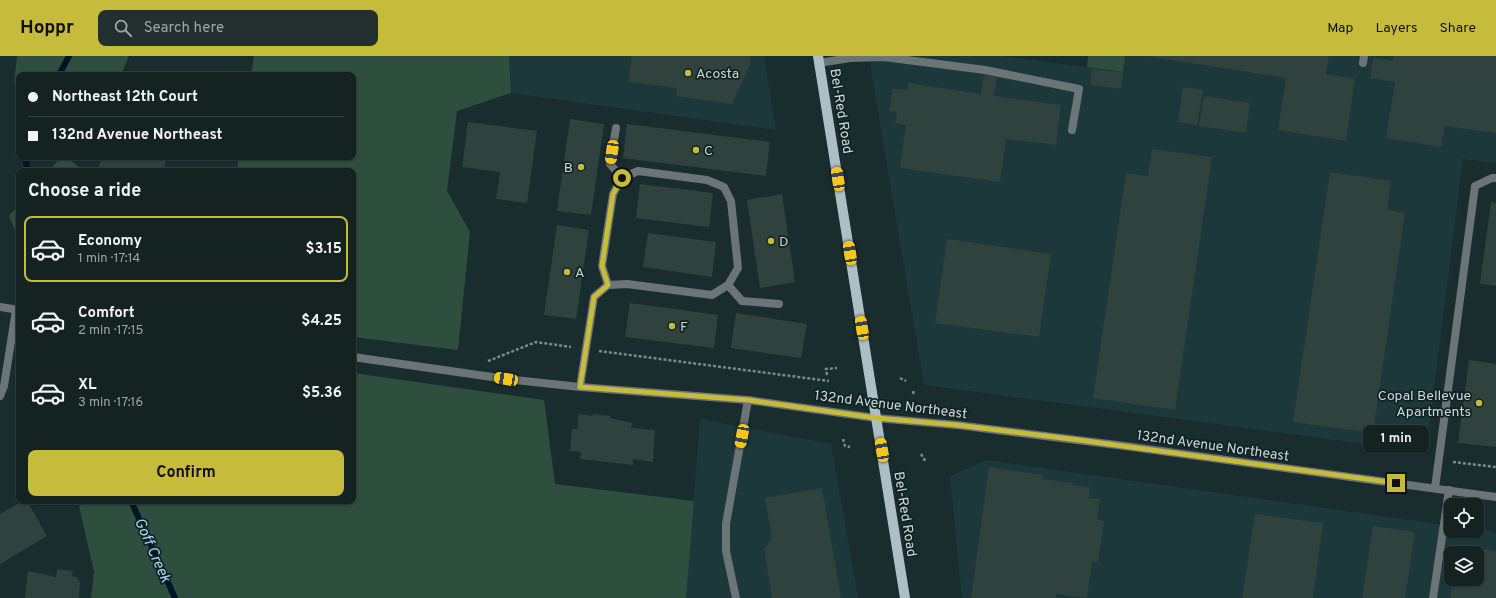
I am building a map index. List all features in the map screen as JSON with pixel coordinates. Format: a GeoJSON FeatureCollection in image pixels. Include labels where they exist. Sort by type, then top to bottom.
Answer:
{"type":"FeatureCollection","features":[{"type":"Feature","properties":{"kind":"main road","name":"Bel-Red Road"},"geometry":{"type":"LineString","coordinates":[[819,59],[905,598]]}},
{"type":"Feature","properties":{"kind":"street"},"geometry":{"type":"LineString","coordinates":[[819,59],[884,57],[985,70],[1079,90],[1072,130]]}},
{"type":"Feature","properties":{"kind":"street"},"geometry":{"type":"LineString","coordinates":[[616,128],[610,164],[622,178]]}},
{"type":"Feature","properties":{"kind":"street"},"geometry":{"type":"LineString","coordinates":[[580,387],[594,297],[608,285],[627,284],[712,295],[728,285],[738,268],[731,201],[724,187],[707,180],[638,170],[622,178],[613,194],[602,266],[608,285]]}},
{"type":"Feature","properties":{"kind":"street"},"geometry":{"type":"LineString","coordinates":[[1435,488],[1475,186],[1492,178],[1496,178]]}},
{"type":"Feature","properties":{"kind":"street"},"geometry":{"type":"LineString","coordinates":[[728,285],[742,301],[779,304]]}},
{"type":"Feature","properties":{"kind":"street"},"geometry":{"type":"LineString","coordinates":[[0,308],[16,310]]}},
{"type":"Feature","properties":{"kind":"street"},"geometry":{"type":"LineString","coordinates":[[0,396],[4,386],[16,321]]}},
{"type":"Feature","properties":{"kind":"street","name":"132nd Avenue Northeast"},"geometry":{"type":"LineString","coordinates":[[356,357],[506,379],[580,387],[748,400],[876,418],[957,425],[1079,440],[1496,497]]}},
{"type":"Feature","properties":{"kind":"street"},"geometry":{"type":"LineString","coordinates":[[736,598],[726,551],[726,524],[748,400]]}},
{"type":"Feature","properties":{"kind":"street"},"geometry":{"type":"LineString","coordinates":[[1433,598],[1449,490]]}},
{"type":"Feature","properties":{"kind":"path"},"geometry":{"type":"LineString","coordinates":[[487,362],[536,342],[829,382]]}},
{"type":"Feature","properties":{"kind":"path"},"geometry":{"type":"LineString","coordinates":[[827,375],[826,369],[837,368]]}},
{"type":"Feature","properties":{"kind":"path"},"geometry":{"type":"LineString","coordinates":[[900,378],[906,381]]}},
{"type":"Feature","properties":{"kind":"path"},"geometry":{"type":"LineString","coordinates":[[913,394],[914,389]]}},
{"type":"Feature","properties":{"kind":"path"},"geometry":{"type":"LineString","coordinates":[[843,439],[845,446],[850,447]]}},
{"type":"Feature","properties":{"kind":"path"},"geometry":{"type":"LineString","coordinates":[[921,454],[926,462]]}},
{"type":"Feature","properties":{"kind":"path"},"geometry":{"type":"LineString","coordinates":[[1438,471],[1453,462],[1496,468]]}},
{"type":"Feature","properties":{"kind":"shaded area"},"geometry":{"type":"Polygon","coordinates":[[[509,56],[764,56],[776,130],[511,93],[509,56]]]}},
{"type":"Feature","properties":{"kind":"shaded area"},"geometry":{"type":"Polygon","coordinates":[[[869,56],[1003,56],[1123,72],[1125,56],[1496,56],[1496,163],[1463,159],[1426,452],[924,385],[869,56]]]}},
{"type":"Feature","properties":{"kind":"shaded area"},"geometry":{"type":"Polygon","coordinates":[[[700,419],[831,444],[858,598],[686,598],[700,419]]]}},
{"type":"Feature","properties":{"kind":"shaded area"},"geometry":{"type":"Polygon","coordinates":[[[987,460],[1444,525],[1444,538],[1484,538],[1484,530],[1496,532],[1496,598],[962,598],[950,476],[987,460]]]}},
{"type":"Feature","properties":{"kind":"green space"},"geometry":{"type":"Polygon","coordinates":[[[17,56],[129,56],[122,72],[16,72],[16,86],[14,83],[17,56]]]}},
{"type":"Feature","properties":{"kind":"green space"},"geometry":{"type":"Polygon","coordinates":[[[254,56],[509,56],[511,93],[457,111],[447,191],[470,232],[458,350],[356,337],[356,168],[237,168],[239,160],[356,160],[356,72],[251,72],[254,56]]]}},
{"type":"Feature","properties":{"kind":"green space"},"geometry":{"type":"Polygon","coordinates":[[[1088,56],[1125,56],[1123,72],[1087,67],[1088,56]]]}},
{"type":"Feature","properties":{"kind":"green space"},"geometry":{"type":"Polygon","coordinates":[[[58,160],[70,160],[80,168],[52,168],[58,160]]]}},
{"type":"Feature","properties":{"kind":"green space"},"geometry":{"type":"Polygon","coordinates":[[[16,208],[16,233],[9,216],[16,208]]]}},
{"type":"Feature","properties":{"kind":"green space"},"geometry":{"type":"Polygon","coordinates":[[[356,373],[544,400],[555,484],[694,501],[686,598],[91,598],[94,572],[79,504],[356,504],[356,373]]]}},
{"type":"Feature","properties":{"kind":"building","name":"Acosta"},"geometry":{"type":"Polygon","coordinates":[[[632,56],[750,56],[751,63],[732,104],[676,96],[677,88],[628,82],[632,56]]]}},
{"type":"Feature","properties":{"kind":"building"},"geometry":{"type":"Polygon","coordinates":[[[1146,56],[1329,56],[1326,74],[1355,79],[1346,141],[1278,130],[1286,78],[1146,56]]]}},
{"type":"Feature","properties":{"kind":"building"},"geometry":{"type":"Polygon","coordinates":[[[1394,56],[1496,56],[1496,133],[1445,126],[1441,147],[1386,138],[1395,82],[1370,78],[1373,58],[1393,61],[1394,56]]]}},
{"type":"Feature","properties":{"kind":"building"},"geometry":{"type":"Polygon","coordinates":[[[1092,69],[1123,72],[1121,89],[1090,85],[1092,69]]]}},
{"type":"Feature","properties":{"kind":"building"},"geometry":{"type":"Polygon","coordinates":[[[984,74],[997,76],[994,96],[1061,105],[1056,145],[1006,139],[1000,182],[900,168],[906,125],[895,123],[897,112],[889,111],[893,89],[907,90],[908,83],[981,94],[984,74]]]}},
{"type":"Feature","properties":{"kind":"building"},"geometry":{"type":"Polygon","coordinates":[[[1183,87],[1203,90],[1197,125],[1178,122],[1183,87]]]}},
{"type":"Feature","properties":{"kind":"building"},"geometry":{"type":"Polygon","coordinates":[[[1204,96],[1250,103],[1246,133],[1199,126],[1204,96]]]}},
{"type":"Feature","properties":{"kind":"building","name":"B"},"geometry":{"type":"Polygon","coordinates":[[[570,119],[604,124],[591,215],[557,211],[570,119]]]}},
{"type":"Feature","properties":{"kind":"building"},"geometry":{"type":"Polygon","coordinates":[[[468,122],[537,131],[527,203],[496,199],[500,172],[462,167],[468,122]]]}},
{"type":"Feature","properties":{"kind":"building","name":"C"},"geometry":{"type":"Polygon","coordinates":[[[627,124],[770,142],[766,176],[623,158],[627,124]]]}},
{"type":"Feature","properties":{"kind":"building"},"geometry":{"type":"Polygon","coordinates":[[[1152,149],[1212,157],[1175,410],[1093,398],[1126,173],[1148,176],[1152,149]]]}},
{"type":"Feature","properties":{"kind":"building"},"geometry":{"type":"Polygon","coordinates":[[[101,160],[167,160],[163,168],[98,168],[101,160]]]}},
{"type":"Feature","properties":{"kind":"building"},"geometry":{"type":"Polygon","coordinates":[[[1330,172],[1391,181],[1387,210],[1405,213],[1373,433],[1293,422],[1330,172]]]}},
{"type":"Feature","properties":{"kind":"building"},"geometry":{"type":"Polygon","coordinates":[[[640,184],[713,193],[709,227],[636,218],[640,184]]]}},
{"type":"Feature","properties":{"kind":"building","name":"D"},"geometry":{"type":"Polygon","coordinates":[[[782,194],[795,282],[760,288],[747,200],[782,194]]]}},
{"type":"Feature","properties":{"kind":"building"},"geometry":{"type":"Polygon","coordinates":[[[1491,202],[1496,203],[1496,286],[1480,284],[1491,202]]]}},
{"type":"Feature","properties":{"kind":"building","name":"A"},"geometry":{"type":"Polygon","coordinates":[[[557,225],[589,230],[576,319],[544,315],[557,225]]]}},
{"type":"Feature","properties":{"kind":"building"},"geometry":{"type":"Polygon","coordinates":[[[648,233],[716,242],[712,277],[643,267],[648,233]]]}},
{"type":"Feature","properties":{"kind":"building"},"geometry":{"type":"Polygon","coordinates":[[[947,239],[1051,254],[1039,337],[935,323],[947,239]]]}},
{"type":"Feature","properties":{"kind":"building","name":"F"},"geometry":{"type":"Polygon","coordinates":[[[630,303],[718,315],[714,348],[625,337],[630,303]]]}},
{"type":"Feature","properties":{"kind":"building"},"geometry":{"type":"Polygon","coordinates":[[[736,313],[807,324],[801,358],[731,348],[736,313]]]}},
{"type":"Feature","properties":{"kind":"building","name":"Copal Bellevue Apartments"},"geometry":{"type":"Polygon","coordinates":[[[1469,360],[1496,364],[1496,447],[1458,443],[1469,360]]]}},
{"type":"Feature","properties":{"kind":"building"},"geometry":{"type":"Polygon","coordinates":[[[579,414],[610,416],[610,418],[632,423],[631,428],[655,430],[653,462],[633,459],[633,465],[580,459],[581,452],[570,451],[572,429],[577,429],[579,414]]]}},
{"type":"Feature","properties":{"kind":"building"},"geometry":{"type":"Polygon","coordinates":[[[989,467],[1043,475],[1042,479],[1090,487],[1089,498],[1100,499],[1097,520],[1104,521],[1098,562],[1092,561],[1087,598],[1056,594],[1056,598],[971,598],[989,467]]]}},
{"type":"Feature","properties":{"kind":"building"},"geometry":{"type":"Polygon","coordinates":[[[822,488],[841,598],[772,598],[764,549],[772,538],[765,498],[822,488]]]}},
{"type":"Feature","properties":{"kind":"building"},"geometry":{"type":"Polygon","coordinates":[[[18,504],[29,504],[47,536],[0,564],[0,514],[18,504]]]}},
{"type":"Feature","properties":{"kind":"building"},"geometry":{"type":"Polygon","coordinates":[[[1255,514],[1323,523],[1313,598],[1242,598],[1255,514]]]}},
{"type":"Feature","properties":{"kind":"building"},"geometry":{"type":"Polygon","coordinates":[[[1373,526],[1415,532],[1405,598],[1362,598],[1373,526]]]}},
{"type":"Feature","properties":{"kind":"building"},"geometry":{"type":"Polygon","coordinates":[[[1484,549],[1496,551],[1496,598],[1450,598],[1452,586],[1484,586],[1484,549]]]}},
{"type":"Feature","properties":{"kind":"building"},"geometry":{"type":"Polygon","coordinates":[[[57,569],[73,571],[72,576],[77,577],[80,582],[79,598],[25,598],[28,571],[56,577],[57,569]]]}},
{"type":"Feature","properties":{"kind":"waterway","name":"Goff Creek"},"geometry":{"type":"LineString","coordinates":[[61,72],[69,56]]}},
{"type":"Feature","properties":{"kind":"waterway","name":"Goff Creek"},"geometry":{"type":"LineString","coordinates":[[26,160],[27,168]]}},
{"type":"Feature","properties":{"kind":"waterway","name":"Goff Creek"},"geometry":{"type":"LineString","coordinates":[[132,504],[175,598]]}},
{"type":"Feature","properties":{"kind":"place","name":"Acosta"},"geometry":{"type":"Point","coordinates":[688,73]}},
{"type":"Feature","properties":{"kind":"place","name":"C"},"geometry":{"type":"Point","coordinates":[696,150]}},
{"type":"Feature","properties":{"kind":"place","name":"B"},"geometry":{"type":"Point","coordinates":[581,167]}},
{"type":"Feature","properties":{"kind":"place","name":"D"},"geometry":{"type":"Point","coordinates":[771,241]}},
{"type":"Feature","properties":{"kind":"place","name":"A"},"geometry":{"type":"Point","coordinates":[567,272]}},
{"type":"Feature","properties":{"kind":"place","name":"F"},"geometry":{"type":"Point","coordinates":[672,326]}},
{"type":"Feature","properties":{"kind":"place","name":"Copal Bellevue Apartments"},"geometry":{"type":"Point","coordinates":[1479,403]}},
{"type":"Feature","properties":{"kind":"route"},"geometry":{"type":"LineString","coordinates":[[622,178],[613,194],[602,266],[608,285],[594,297],[580,387],[748,400],[876,418],[957,425],[1079,440],[1396,483]]}}]}
